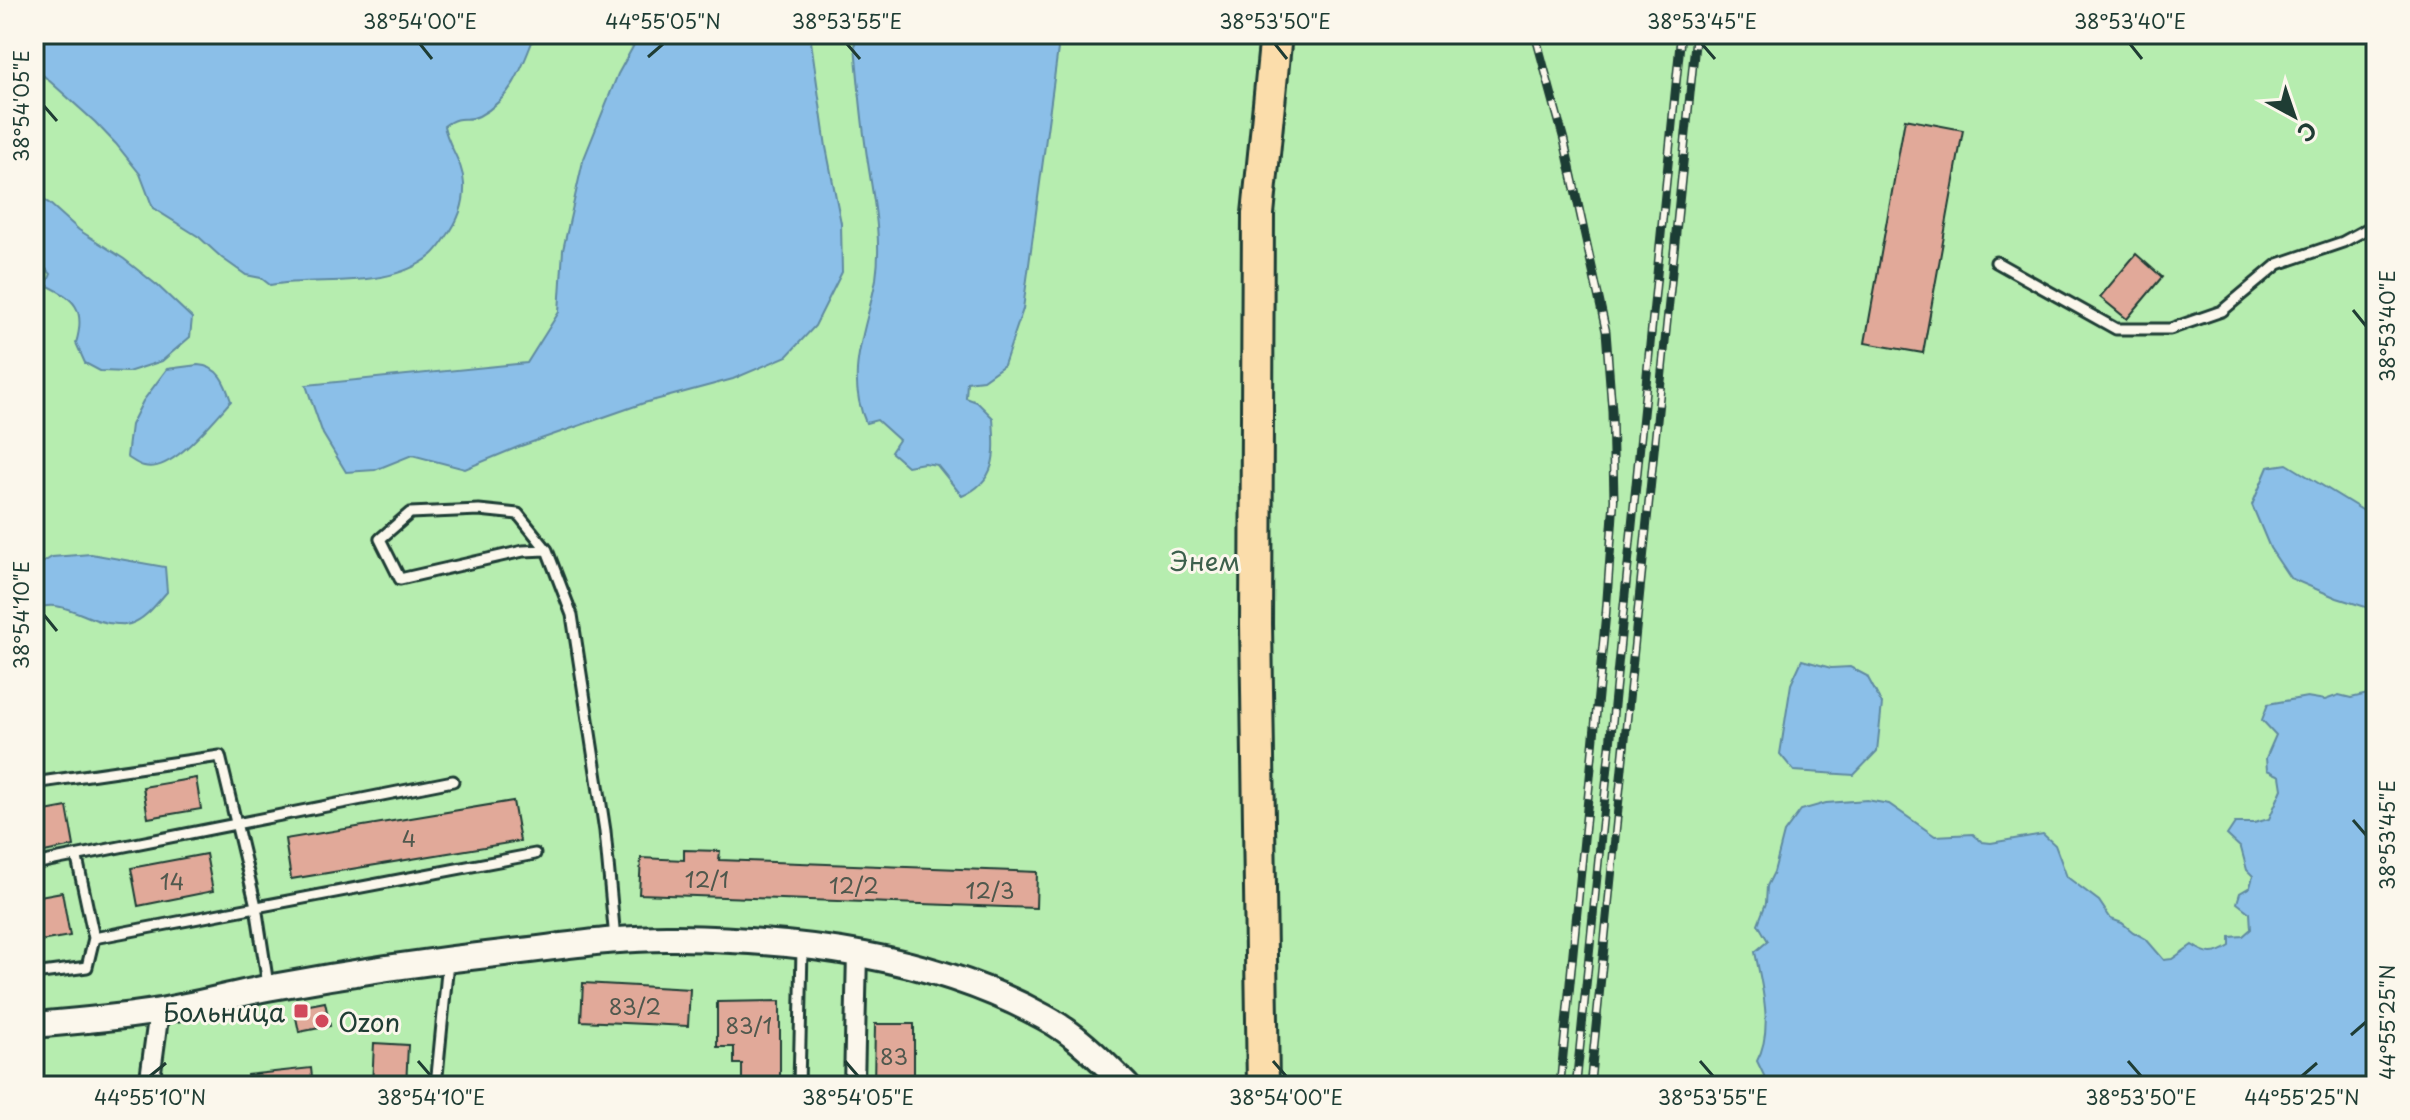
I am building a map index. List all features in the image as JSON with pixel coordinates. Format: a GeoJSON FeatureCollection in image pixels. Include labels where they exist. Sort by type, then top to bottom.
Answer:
{"type":"FeatureCollection","features":[{"type":"Feature","properties":{"kind":"highway"},"geometry":{"type":"LineString","coordinates":[[1263,1086],[1256,624],[1258,214],[1276,34]]}},
{"type":"Feature","properties":{"kind":"street"},"geometry":{"type":"LineString","coordinates":[[34,1025],[159,1011],[269,988],[448,959],[615,940],[674,938],[802,945],[898,961],[982,986],[1046,1018],[1092,1051],[1127,1086]]}},
{"type":"Feature","properties":{"kind":"street"},"geometry":{"type":"LineString","coordinates":[[854,1086],[857,953]]}},
{"type":"Feature","properties":{"kind":"street"},"geometry":{"type":"LineString","coordinates":[[149,1086],[159,1011]]}},
{"type":"Feature","properties":{"kind":"lane"},"geometry":{"type":"LineString","coordinates":[[1996,262],[2116,329],[2170,329],[2222,311],[2278,264],[2343,242],[2376,224]]}},
{"type":"Feature","properties":{"kind":"lane"},"geometry":{"type":"LineString","coordinates":[[547,550],[523,551],[400,579],[380,539],[410,513],[479,510],[518,514],[547,550],[572,615],[605,831],[615,940]]}},
{"type":"Feature","properties":{"kind":"lane"},"geometry":{"type":"LineString","coordinates":[[34,783],[220,756],[256,906],[269,988]]}},
{"type":"Feature","properties":{"kind":"lane"},"geometry":{"type":"LineString","coordinates":[[34,864],[77,858],[453,781]]}},
{"type":"Feature","properties":{"kind":"lane"},"geometry":{"type":"LineString","coordinates":[[94,938],[535,854]]}},
{"type":"Feature","properties":{"kind":"lane"},"geometry":{"type":"LineString","coordinates":[[34,974],[87,967],[94,938],[77,858]]}},
{"type":"Feature","properties":{"kind":"lane"},"geometry":{"type":"LineString","coordinates":[[799,1086],[802,945]]}},
{"type":"Feature","properties":{"kind":"lane"},"geometry":{"type":"LineString","coordinates":[[436,1086],[448,959]]}},
{"type":"Feature","properties":{"kind":"green space","name":"Энем"},"geometry":{"type":"Polygon","coordinates":[[[34,34],[2376,34],[2376,1086],[34,1086],[34,34]]]}},
{"type":"Feature","properties":{"kind":"water"},"geometry":{"type":"Polygon","coordinates":[[[34,34],[535,34],[515,81],[500,101],[479,116],[455,120],[444,126],[461,168],[464,191],[454,224],[434,253],[415,266],[375,278],[270,285],[261,278],[246,275],[199,237],[153,208],[140,174],[116,144],[34,67],[34,34]]]}},
{"type":"Feature","properties":{"kind":"water"},"geometry":{"type":"Polygon","coordinates":[[[640,34],[810,34],[826,147],[841,223],[842,272],[815,326],[787,356],[733,379],[644,403],[465,469],[412,455],[375,470],[346,472],[323,434],[306,385],[527,363],[559,312],[563,250],[583,161],[618,74],[640,34]]]}},
{"type":"Feature","properties":{"kind":"water"},"geometry":{"type":"Polygon","coordinates":[[[854,34],[1060,34],[1023,309],[1004,365],[983,380],[967,382],[966,398],[977,402],[993,418],[992,464],[983,482],[962,496],[937,465],[924,463],[907,466],[891,452],[899,440],[877,420],[866,423],[860,404],[857,368],[876,279],[878,249],[854,34]]]}},
{"type":"Feature","properties":{"kind":"water"},"geometry":{"type":"Polygon","coordinates":[[[34,195],[49,203],[79,230],[158,286],[192,318],[190,337],[162,361],[128,372],[100,371],[85,363],[76,343],[80,322],[76,306],[46,285],[51,274],[34,257],[34,195]]]}},
{"type":"Feature","properties":{"kind":"water"},"geometry":{"type":"Polygon","coordinates":[[[198,365],[216,372],[231,401],[179,454],[155,466],[137,464],[127,457],[131,425],[143,401],[167,369],[198,365]]]}},
{"type":"Feature","properties":{"kind":"water"},"geometry":{"type":"Polygon","coordinates":[[[2287,464],[2376,516],[2376,594],[2372,609],[2290,578],[2270,548],[2252,505],[2268,467],[2287,464]]]}},
{"type":"Feature","properties":{"kind":"water"},"geometry":{"type":"Polygon","coordinates":[[[91,554],[165,567],[167,592],[146,615],[129,624],[106,623],[56,606],[34,609],[34,562],[42,563],[52,557],[91,554]]]}},
{"type":"Feature","properties":{"kind":"water"},"geometry":{"type":"Polygon","coordinates":[[[1802,660],[1831,668],[1850,667],[1867,676],[1882,704],[1877,751],[1854,775],[1794,771],[1780,754],[1791,684],[1802,660]]]}},
{"type":"Feature","properties":{"kind":"water"},"geometry":{"type":"Polygon","coordinates":[[[2376,692],[2376,1086],[1769,1086],[1757,1061],[1766,1022],[1755,952],[1768,941],[1758,924],[1784,833],[1801,810],[1826,803],[1867,800],[1889,804],[1935,836],[1973,834],[1982,842],[1991,843],[2043,834],[2055,845],[2067,877],[2099,901],[2111,919],[2146,939],[2164,960],[2172,959],[2192,945],[2215,953],[2230,946],[2230,937],[2243,936],[2251,929],[2250,913],[2237,903],[2240,893],[2250,887],[2253,876],[2247,870],[2241,848],[2227,835],[2235,823],[2269,819],[2282,789],[2280,776],[2267,770],[2266,758],[2276,735],[2262,720],[2268,704],[2307,697],[2325,700],[2339,695],[2351,698],[2376,692]]]}},
{"type":"Feature","properties":{"kind":"building"},"geometry":{"type":"Polygon","coordinates":[[[1905,119],[1963,130],[1923,353],[1865,343],[1905,119]]]}},
{"type":"Feature","properties":{"kind":"building"},"geometry":{"type":"Polygon","coordinates":[[[2136,254],[2162,277],[2127,319],[2100,297],[2136,254]]]}},
{"type":"Feature","properties":{"kind":"building"},"geometry":{"type":"Polygon","coordinates":[[[196,778],[201,809],[148,818],[143,787],[196,778]]]}},
{"type":"Feature","properties":{"kind":"building"},"geometry":{"type":"Polygon","coordinates":[[[513,801],[520,841],[291,879],[285,839],[513,801]]]}},
{"type":"Feature","properties":{"kind":"building"},"geometry":{"type":"Polygon","coordinates":[[[67,807],[74,846],[34,854],[34,813],[67,807]]]}},
{"type":"Feature","properties":{"kind":"building"},"geometry":{"type":"Polygon","coordinates":[[[684,850],[720,851],[719,860],[1037,872],[1036,908],[639,894],[641,858],[684,860],[684,850]]]}},
{"type":"Feature","properties":{"kind":"building"},"geometry":{"type":"Polygon","coordinates":[[[206,854],[213,891],[138,906],[131,868],[206,854]]]}},
{"type":"Feature","properties":{"kind":"building"},"geometry":{"type":"Polygon","coordinates":[[[62,892],[70,936],[34,942],[34,897],[62,892]]]}},
{"type":"Feature","properties":{"kind":"building"},"geometry":{"type":"Polygon","coordinates":[[[583,983],[690,989],[688,1026],[581,1021],[583,983]]]}},
{"type":"Feature","properties":{"kind":"building"},"geometry":{"type":"Polygon","coordinates":[[[780,1001],[780,1086],[742,1086],[742,1064],[734,1064],[734,1047],[717,1047],[717,1002],[780,1001]]]}},
{"type":"Feature","properties":{"kind":"building"},"geometry":{"type":"Polygon","coordinates":[[[325,1002],[330,1026],[299,1032],[294,1008],[325,1002]]]}},
{"type":"Feature","properties":{"kind":"building"},"geometry":{"type":"Polygon","coordinates":[[[875,1024],[914,1024],[914,1086],[874,1086],[875,1024]]]}},
{"type":"Feature","properties":{"kind":"building"},"geometry":{"type":"Polygon","coordinates":[[[374,1043],[408,1045],[406,1086],[372,1086],[374,1043]]]}},
{"type":"Feature","properties":{"kind":"building"},"geometry":{"type":"Polygon","coordinates":[[[311,1068],[313,1086],[248,1086],[247,1075],[311,1068]]]}},
{"type":"Feature","properties":{"kind":"railway"},"geometry":{"type":"LineString","coordinates":[[1535,34],[1564,140],[1606,331],[1612,411],[1614,500],[1606,613],[1560,1086]]}},
{"type":"Feature","properties":{"kind":"railway"},"geometry":{"type":"LineString","coordinates":[[1576,1086],[1681,34]]}},
{"type":"Feature","properties":{"kind":"railway"},"geometry":{"type":"LineString","coordinates":[[1590,1086],[1696,34]]}},
{"type":"Feature","properties":{"kind":"place","name":"Больница"},"geometry":{"type":"Point","coordinates":[301,1011]}},
{"type":"Feature","properties":{"kind":"place","name":"Ozon"},"geometry":{"type":"Point","coordinates":[322,1021]}}]}
